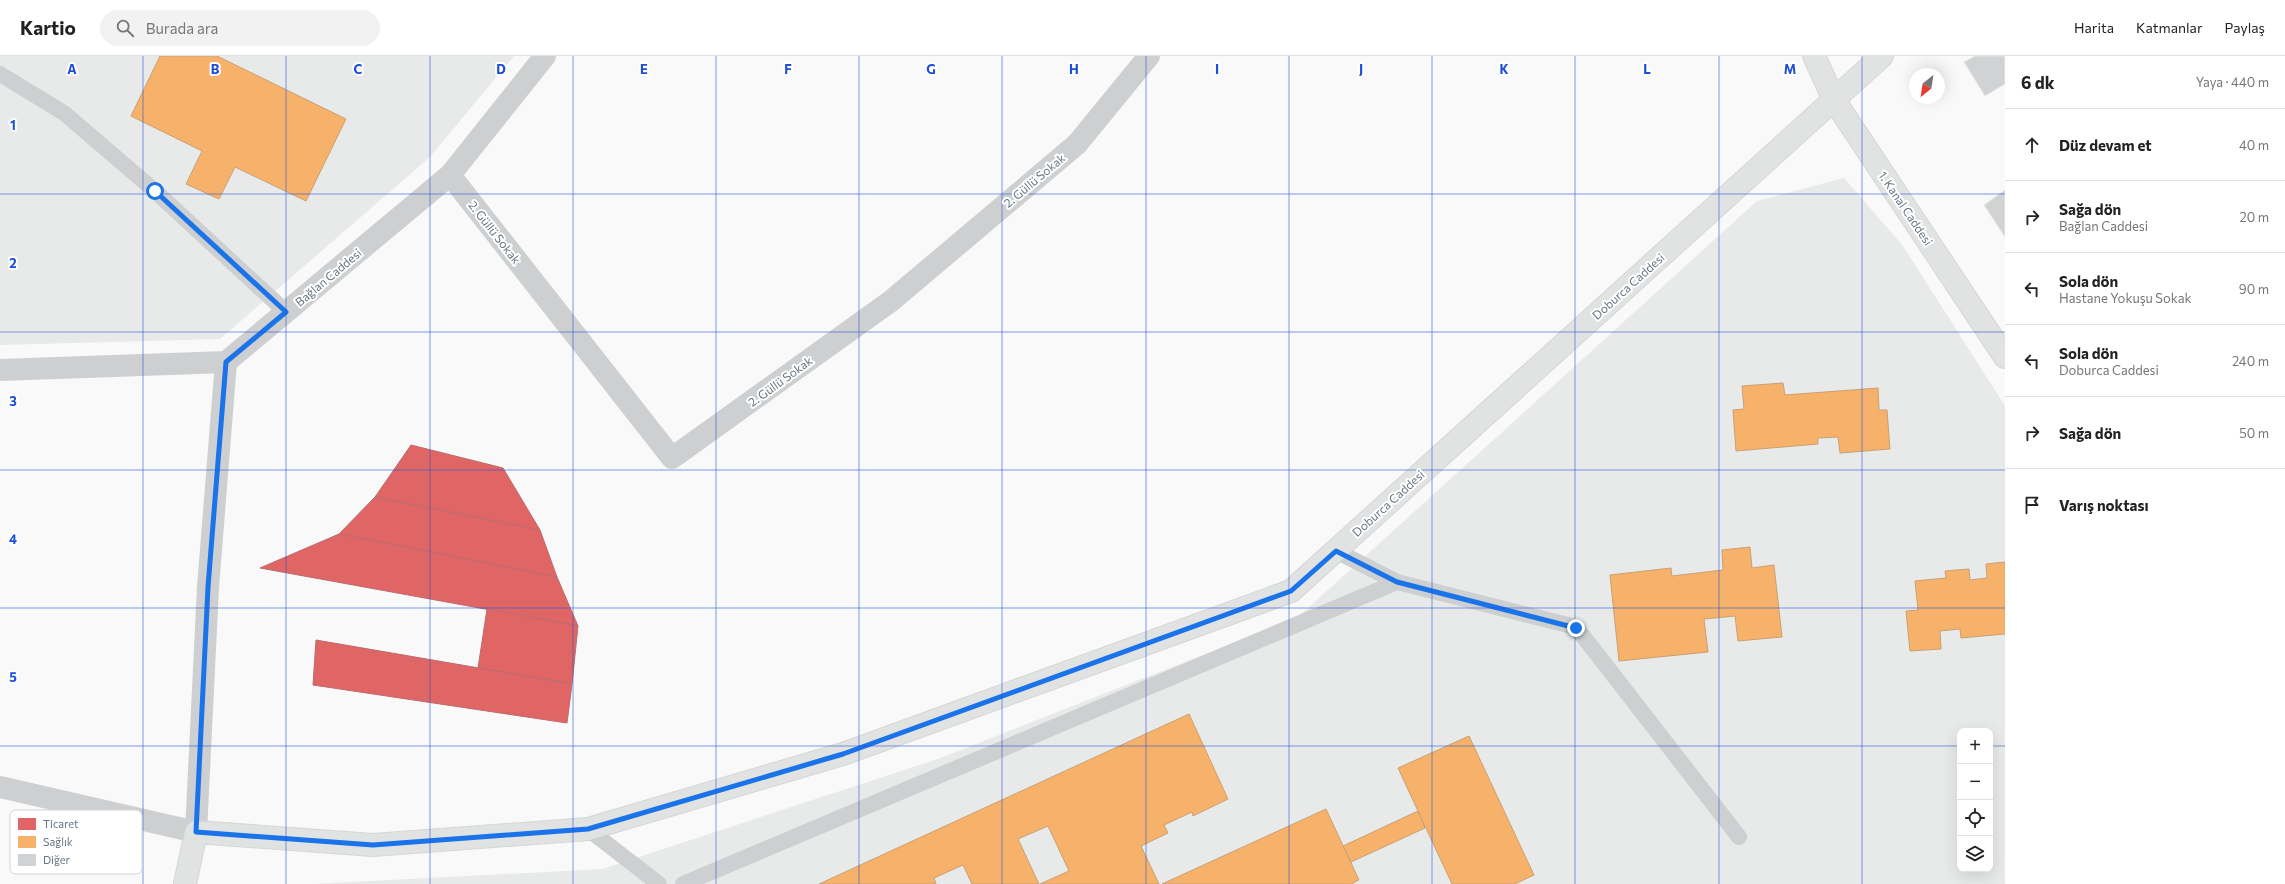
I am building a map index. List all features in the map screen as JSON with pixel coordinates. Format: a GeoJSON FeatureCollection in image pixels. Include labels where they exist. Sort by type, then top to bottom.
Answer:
{"type":"FeatureCollection","features":[{"type":"Feature","properties":{"kind":"main road","name":"1. Kanal Caddesi"},"geometry":{"type":"LineString","coordinates":[[1814,56],[1834,100],[2005,357]]}},
{"type":"Feature","properties":{"kind":"main road","name":"Doburca Caddesi"},"geometry":{"type":"LineString","coordinates":[[196,832],[373,845],[588,829],[843,754],[1291,591],[1882,56]]}},
{"type":"Feature","properties":{"kind":"main road"},"geometry":{"type":"LineString","coordinates":[[185,884],[196,832]]}},
{"type":"Feature","properties":{"kind":"street","name":"Bağlan Caddesi"},"geometry":{"type":"LineString","coordinates":[[226,362],[450,175],[545,56]]}},
{"type":"Feature","properties":{"kind":"street","name":"2. Güllü Sokak"},"geometry":{"type":"LineString","coordinates":[[450,175],[672,458],[891,301],[1071,149],[1149,56]]}},
{"type":"Feature","properties":{"kind":"street"},"geometry":{"type":"LineString","coordinates":[[0,370],[226,362],[208,587],[196,832],[142,820]]}},
{"type":"Feature","properties":{"kind":"street"},"geometry":{"type":"LineString","coordinates":[[0,788],[98,810]]}},
{"type":"Feature","properties":{"kind":"lane"},"geometry":{"type":"LineString","coordinates":[[0,74],[64,113],[155,191],[286,312]]}},
{"type":"Feature","properties":{"kind":"lane"},"geometry":{"type":"LineString","coordinates":[[1336,551],[1397,582],[1576,628],[1739,837]]}},
{"type":"Feature","properties":{"kind":"lane"},"geometry":{"type":"LineString","coordinates":[[684,884],[1397,582]]}},
{"type":"Feature","properties":{"kind":"lane"},"geometry":{"type":"LineString","coordinates":[[588,829],[659,884]]}},
{"type":"Feature","properties":{"kind":"shaded area"},"geometry":{"type":"Polygon","coordinates":[[[0,56],[514,56],[430,157],[220,339],[0,345],[0,56]]]}},
{"type":"Feature","properties":{"kind":"shaded area"},"geometry":{"type":"Polygon","coordinates":[[[1844,178],[1903,246],[2005,406],[2005,884],[313,884],[602,869],[938,759],[1297,618],[1757,201],[1844,178]]]}},
{"type":"Feature","properties":{"kind":"building: Ticaret"},"geometry":{"type":"Polygon","coordinates":[[[411,445],[503,468],[540,530],[375,497],[411,445]]]}},
{"type":"Feature","properties":{"kind":"building: Ticaret"},"geometry":{"type":"Polygon","coordinates":[[[375,497],[540,530],[557,577],[339,534],[375,497]]]}},
{"type":"Feature","properties":{"kind":"building: Ticaret"},"geometry":{"type":"Polygon","coordinates":[[[339,534],[557,577],[578,626],[260,568],[339,534]]]}},
{"type":"Feature","properties":{"kind":"building: Ticaret"},"geometry":{"type":"Polygon","coordinates":[[[487,609],[578,626],[572,684],[478,668],[487,609]]]}},
{"type":"Feature","properties":{"kind":"building: Ticaret"},"geometry":{"type":"Polygon","coordinates":[[[316,640],[572,684],[567,723],[313,685],[316,640]]]}},
{"type":"Feature","properties":{"kind":"building: Sağlık"},"geometry":{"type":"Polygon","coordinates":[[[160,56],[217,56],[346,119],[306,201],[235,167],[219,199],[186,184],[202,151],[131,116],[160,56]]]}},
{"type":"Feature","properties":{"kind":"building: Sağlık"},"geometry":{"type":"Polygon","coordinates":[[[1783,383],[1785,395],[1878,388],[1879,410],[1887,410],[1890,449],[1840,453],[1838,437],[1818,438],[1818,444],[1736,451],[1733,410],[1744,409],[1742,386],[1783,383]]]}},
{"type":"Feature","properties":{"kind":"building: Sağlık"},"geometry":{"type":"Polygon","coordinates":[[[1750,547],[1752,568],[1774,565],[1782,637],[1738,641],[1735,616],[1704,619],[1708,652],[1619,661],[1610,575],[1671,568],[1672,576],[1723,570],[1722,550],[1750,547]]]}},
{"type":"Feature","properties":{"kind":"building: Sağlık"},"geometry":{"type":"Polygon","coordinates":[[[2005,562],[2005,634],[1961,638],[1960,629],[1940,631],[1941,649],[1910,651],[1906,611],[1918,610],[1915,581],[1946,578],[1945,571],[1969,569],[1970,580],[1987,578],[1986,564],[2005,562]]]}},
{"type":"Feature","properties":{"kind":"building: Sağlık"},"geometry":{"type":"Polygon","coordinates":[[[1189,714],[1228,799],[1193,816],[1192,812],[1164,825],[1168,833],[1141,846],[1159,884],[1040,884],[1069,871],[1048,826],[1018,839],[1039,884],[972,884],[963,865],[934,878],[936,884],[819,884],[1189,714]]]}},
{"type":"Feature","properties":{"kind":"building: Sağlık"},"geometry":{"type":"Polygon","coordinates":[[[1469,736],[1534,875],[1515,884],[1452,884],[1398,768],[1469,736]]]}},
{"type":"Feature","properties":{"kind":"building: Sağlık"},"geometry":{"type":"Polygon","coordinates":[[[1326,809],[1359,880],[1351,884],[1162,884],[1326,809]]]}},
{"type":"Feature","properties":{"kind":"building: Sağlık"},"geometry":{"type":"Polygon","coordinates":[[[1418,811],[1425,828],[1351,862],[1343,846],[1418,811]]]}},
{"type":"Feature","properties":{"kind":"building: Diğer"},"geometry":{"type":"Polygon","coordinates":[[[1975,56],[2005,56],[2005,84],[1985,96],[1964,62],[1975,56]]]}},
{"type":"Feature","properties":{"kind":"building: Diğer"},"geometry":{"type":"Polygon","coordinates":[[[2005,190],[2005,237],[1984,205],[2005,190]]]}},
{"type":"Feature","properties":{"kind":"route"},"geometry":{"type":"LineString","coordinates":[[155,191],[286,312],[226,362],[208,587],[196,832],[373,845],[588,829],[843,754],[1291,591],[1336,551],[1397,582],[1576,628]]}}]}
